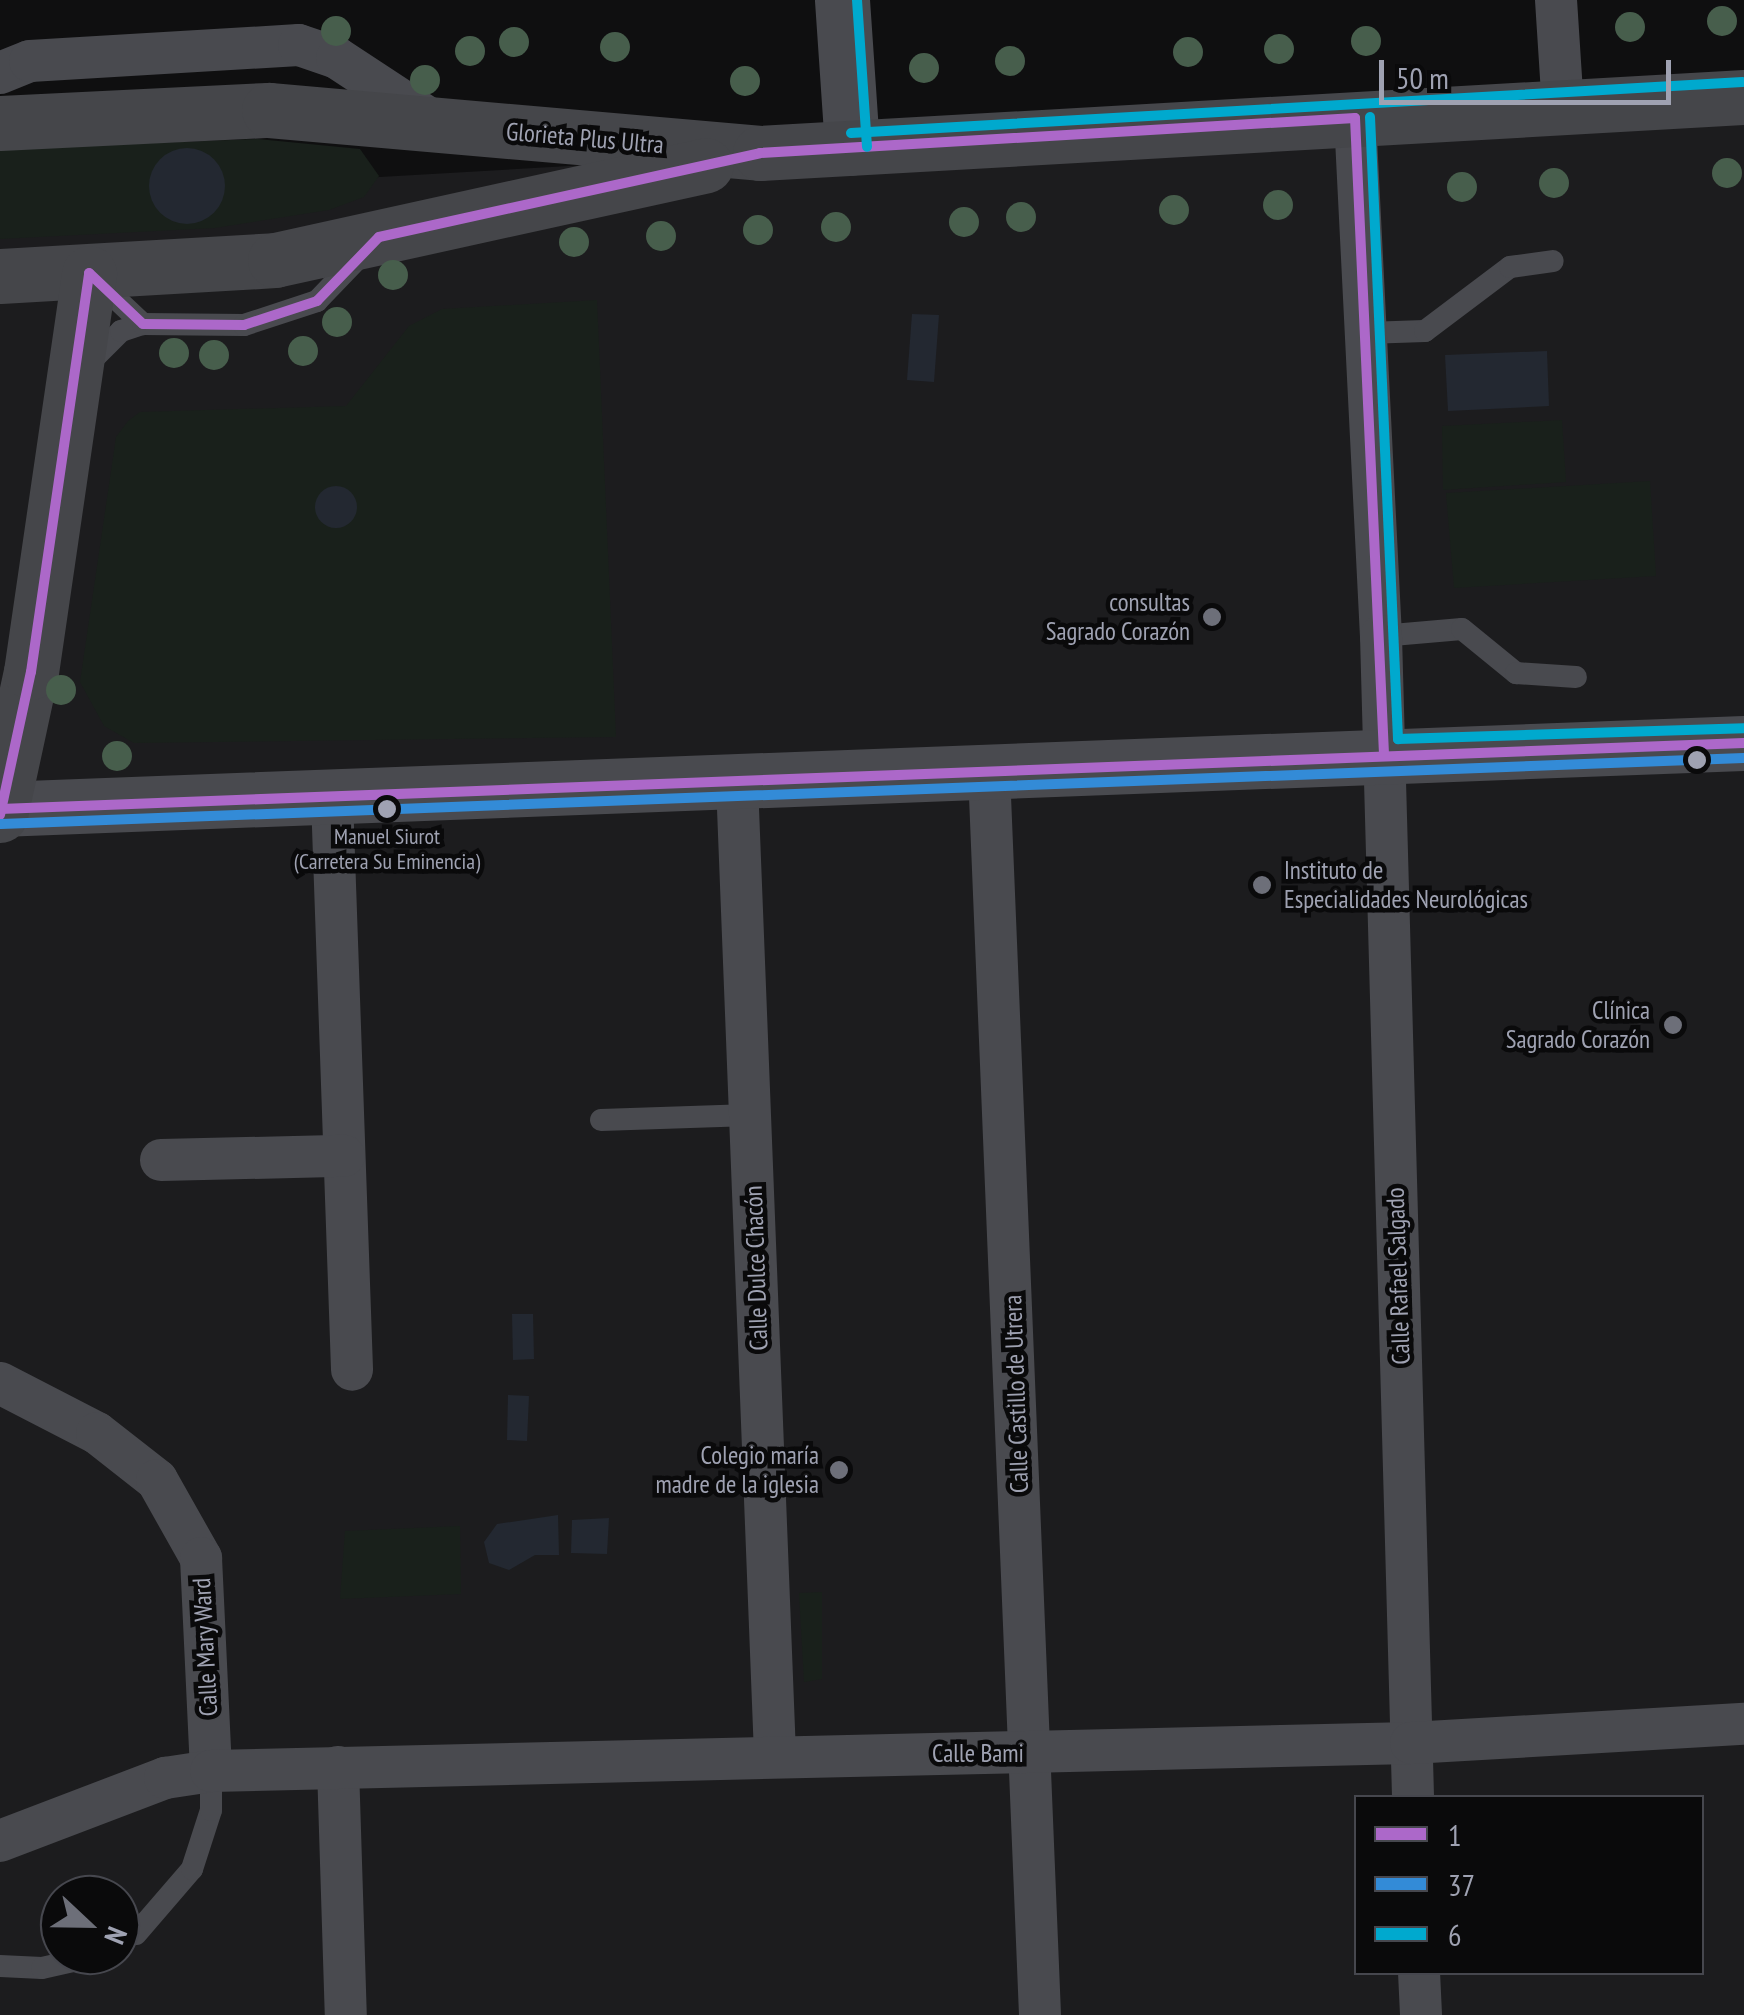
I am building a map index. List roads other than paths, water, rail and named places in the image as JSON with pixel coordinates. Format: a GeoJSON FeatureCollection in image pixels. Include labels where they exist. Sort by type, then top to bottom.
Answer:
{"type":"FeatureCollection","features":[{"type":"Feature","properties":{"kind":"main road"},"geometry":{"type":"LineString","coordinates":[[760,153],[1744,97]]}},
{"type":"Feature","properties":{"kind":"main road","name":"Glorieta Plus Ultra"},"geometry":{"type":"LineString","coordinates":[[0,123],[270,110],[760,153]]}},
{"type":"Feature","properties":{"kind":"main road","name":"Glorieta Plus Ultra"},"geometry":{"type":"LineString","coordinates":[[0,276],[89,274],[274,260],[760,153]]}},
{"type":"Feature","properties":{"kind":"main road"},"geometry":{"type":"LineString","coordinates":[[1,811],[31,672],[89,274]]}},
{"type":"Feature","properties":{"kind":"street"},"geometry":{"type":"LineString","coordinates":[[842,0],[852,148]]}},
{"type":"Feature","properties":{"kind":"street"},"geometry":{"type":"LineString","coordinates":[[1556,0],[1564,107]]}},
{"type":"Feature","properties":{"kind":"street"},"geometry":{"type":"LineString","coordinates":[[0,73],[30,61],[299,45],[337,58],[440,125]]}},
{"type":"Feature","properties":{"kind":"street","name":"Calle Rafael Salgado"},"geometry":{"type":"LineString","coordinates":[[1355,118],[1381,636],[1413,1795]]}},
{"type":"Feature","properties":{"kind":"street"},"geometry":{"type":"LineString","coordinates":[[1,811],[1744,742]]}},
{"type":"Feature","properties":{"kind":"street","name":"Calle Castillo de Utrera"},"geometry":{"type":"LineString","coordinates":[[989,772],[1040,2015]]}},
{"type":"Feature","properties":{"kind":"street","name":"Calle Dulce Chacón"},"geometry":{"type":"LineString","coordinates":[[737,783],[775,1754]]}},
{"type":"Feature","properties":{"kind":"street"},"geometry":{"type":"LineString","coordinates":[[332,798],[352,1370]]}},
{"type":"Feature","properties":{"kind":"street"},"geometry":{"type":"LineString","coordinates":[[161,1160],[344,1156]]}},
{"type":"Feature","properties":{"kind":"street","name":"Calle Mary Ward"},"geometry":{"type":"LineString","coordinates":[[0,1383],[97,1433],[158,1480],[201,1558],[211,1771]]}},
{"type":"Feature","properties":{"kind":"street","name":"Calle Bami"},"geometry":{"type":"LineString","coordinates":[[0,1841],[165,1778],[211,1771],[775,1754],[1031,1753],[1411,1743],[1744,1724]]}},
{"type":"Feature","properties":{"kind":"street"},"geometry":{"type":"LineString","coordinates":[[338,1767],[346,2015]]}},
{"type":"Feature","properties":{"kind":"street"},"geometry":{"type":"LineString","coordinates":[[1419,1975],[1421,2015]]}},
{"type":"Feature","properties":{"kind":"lane"},"geometry":{"type":"LineString","coordinates":[[72,394],[95,352],[144,324],[244,325],[317,300],[380,236]]}},
{"type":"Feature","properties":{"kind":"lane"},"geometry":{"type":"LineString","coordinates":[[1366,333],[1425,331],[1510,267],[1553,262]]}},
{"type":"Feature","properties":{"kind":"lane"},"geometry":{"type":"LineString","coordinates":[[89,274],[144,324]]}},
{"type":"Feature","properties":{"kind":"lane"},"geometry":{"type":"LineString","coordinates":[[1381,636],[1462,630],[1516,674],[1576,677]]}},
{"type":"Feature","properties":{"kind":"lane"},"geometry":{"type":"LineString","coordinates":[[601,1120],[750,1115]]}},
{"type":"Feature","properties":{"kind":"lane"},"geometry":{"type":"LineString","coordinates":[[140,1930],[169,1904],[192,1870],[209,1820],[211,1771]]}},
{"type":"Feature","properties":{"kind":"lane"},"geometry":{"type":"LineString","coordinates":[[0,1966],[40,1968]]}},
{"type":"Feature","properties":{"kind":"place","name":"consultas Sagrado Corazón"},"geometry":{"type":"Point","coordinates":[1212,617]}},
{"type":"Feature","properties":{"kind":"place","name":"Manuel Siurot (Carretera Su Eminencia)"},"geometry":{"type":"Point","coordinates":[387,809]}},
{"type":"Feature","properties":{"kind":"place","name":"Instituto de Especialidades Neurológicas"},"geometry":{"type":"Point","coordinates":[1262,885]}},
{"type":"Feature","properties":{"kind":"place","name":"Clínica Sagrado Corazón"},"geometry":{"type":"Point","coordinates":[1673,1025]}},
{"type":"Feature","properties":{"kind":"place","name":"Colegio maría madre de la iglesia"},"geometry":{"type":"Point","coordinates":[839,1470]}}]}
